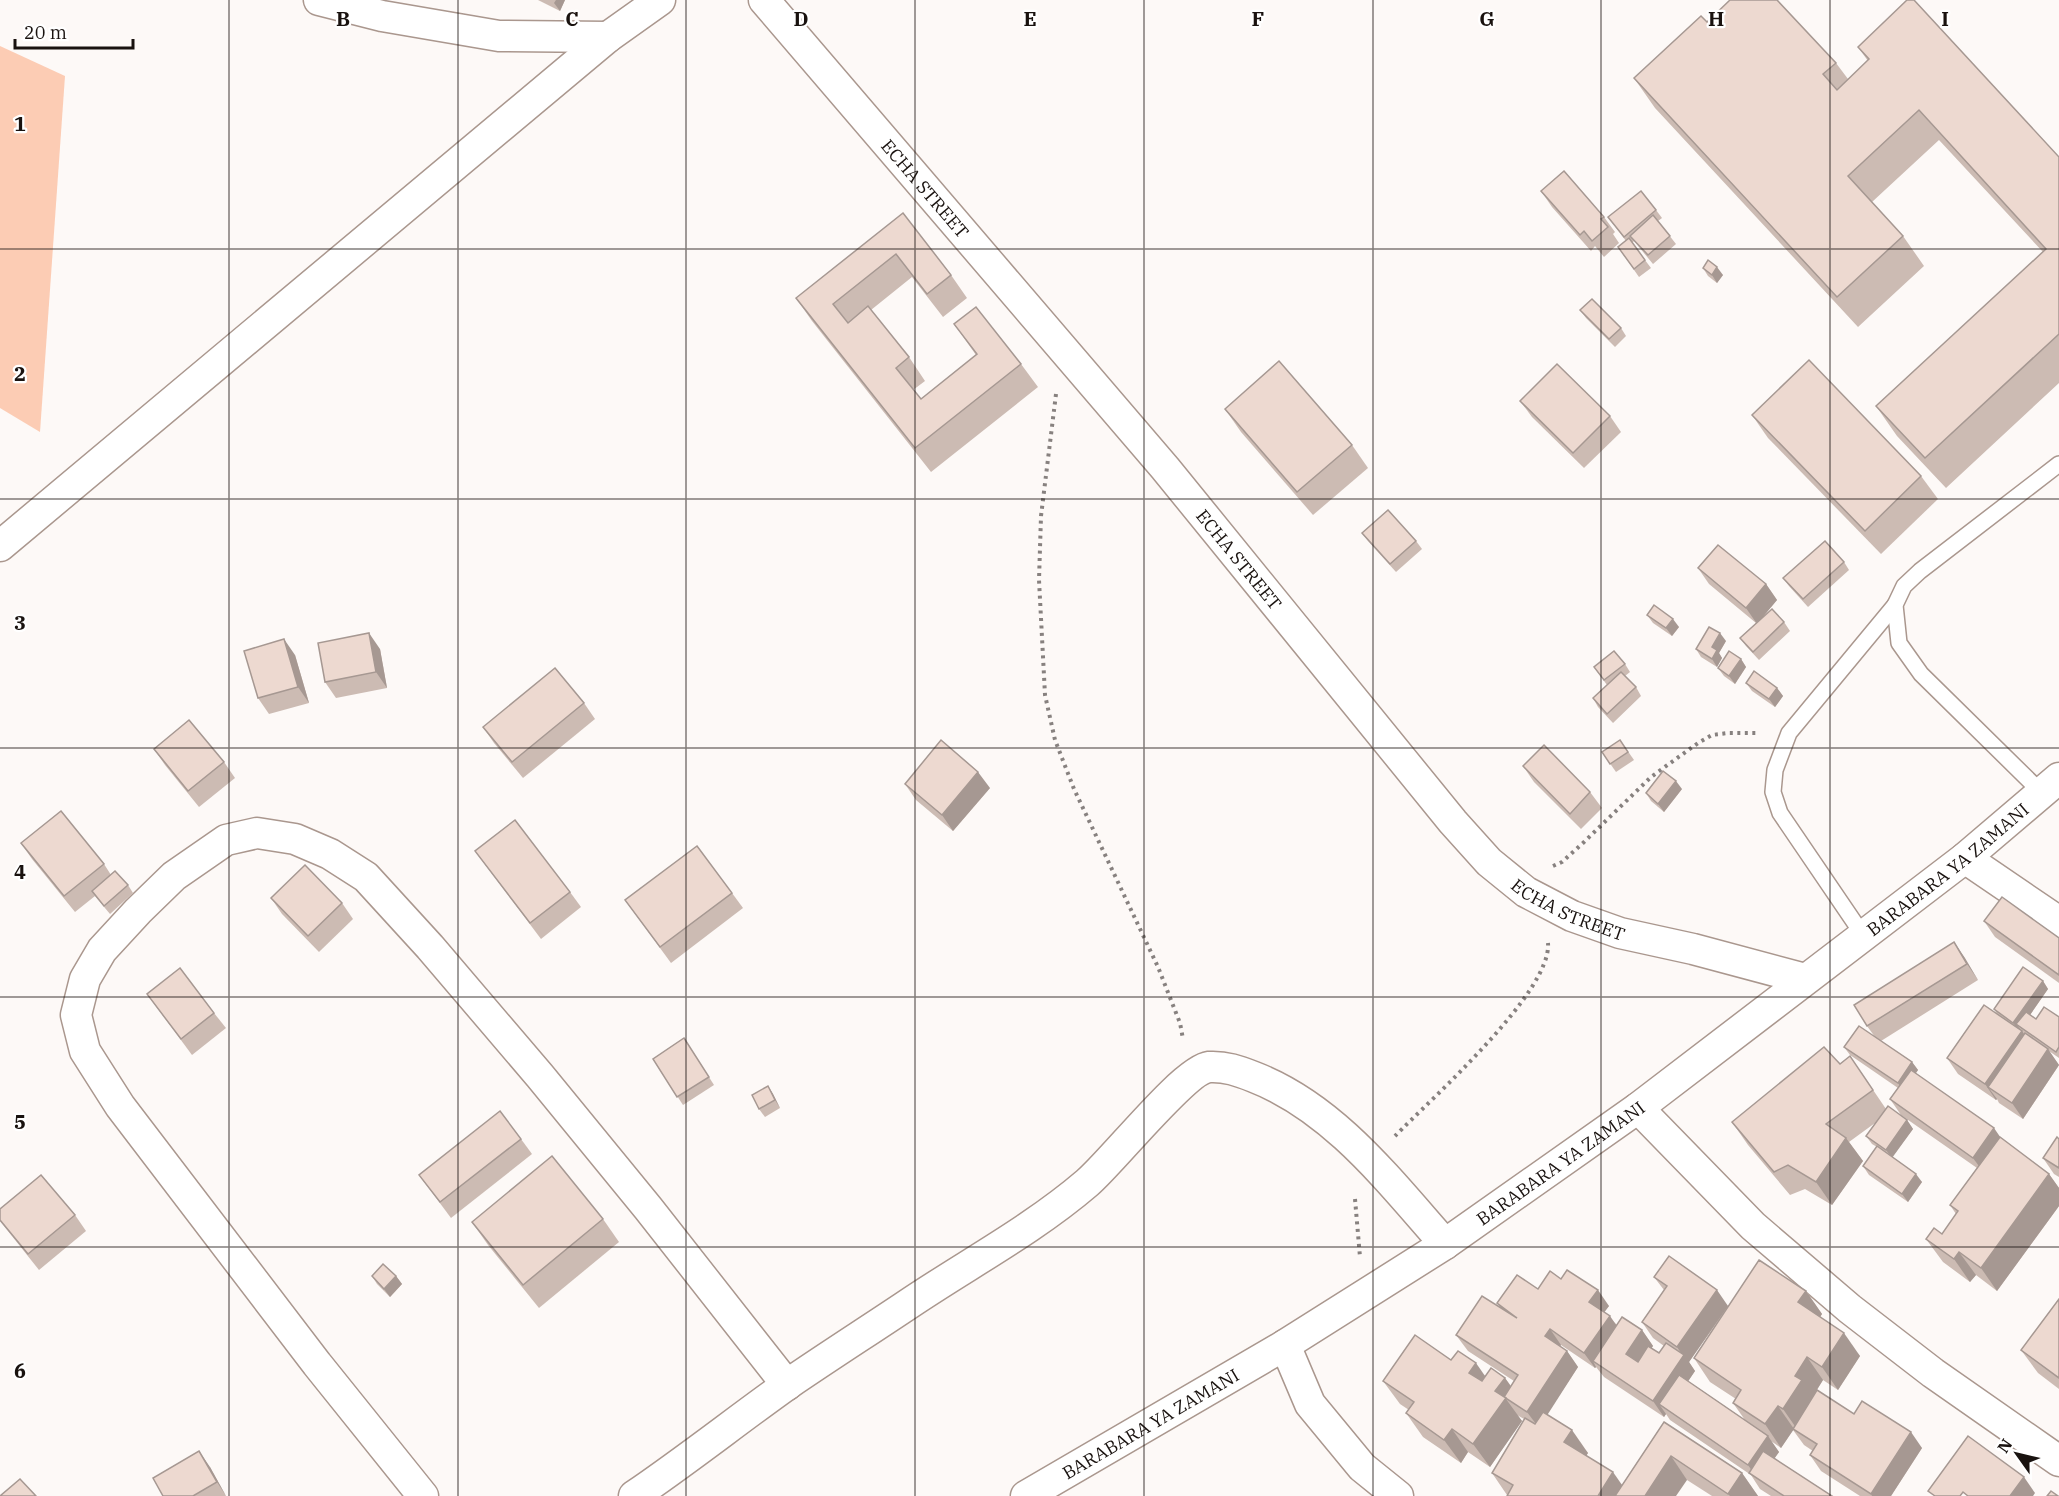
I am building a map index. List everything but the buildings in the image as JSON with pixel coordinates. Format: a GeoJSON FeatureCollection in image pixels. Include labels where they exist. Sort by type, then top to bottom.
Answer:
{"type":"FeatureCollection","features":[{"type":"Feature","properties":{"kind":"street"},"geometry":{"type":"LineString","coordinates":[[319,0],[382,16],[499,36],[608,37]]}},
{"type":"Feature","properties":{"kind":"street"},"geometry":{"type":"LineString","coordinates":[[0,546],[608,37],[660,0]]}},
{"type":"Feature","properties":{"kind":"street","name":"ECHA STREET"},"geometry":{"type":"LineString","coordinates":[[764,0],[1165,468],[1453,822],[1489,862],[1518,885],[1572,916],[1620,933],[1693,949],[1805,979]]}},
{"type":"Feature","properties":{"kind":"street","name":"BARABARA YA ZAMANI"},"geometry":{"type":"LineString","coordinates":[[1026,1496],[1285,1345],[1446,1244],[1638,1108],[1965,858],[2051,785]]}},
{"type":"Feature","properties":{"kind":"street"},"geometry":{"type":"LineString","coordinates":[[423,1496],[317,1364],[120,1106],[85,1051],[76,1015],[85,978],[102,950],[174,876],[226,840],[257,833],[295,839],[330,854],[366,876],[540,1076],[788,1385]]}},
{"type":"Feature","properties":{"kind":"street"},"geometry":{"type":"LineString","coordinates":[[1965,858],[2059,922]]}},
{"type":"Feature","properties":{"kind":"street"},"geometry":{"type":"LineString","coordinates":[[634,1496],[694,1455],[788,1385],[1031,1224],[1087,1183],[1192,1074],[1207,1067],[1234,1069],[1275,1085],[1328,1120],[1371,1161],[1446,1244]]}},
{"type":"Feature","properties":{"kind":"street"},"geometry":{"type":"LineString","coordinates":[[1638,1108],[1754,1226],[1850,1309],[1932,1373],[2059,1461]]}},
{"type":"Feature","properties":{"kind":"street"},"geometry":{"type":"LineString","coordinates":[[1285,1345],[1310,1404],[1362,1467],[1398,1496]]}},
{"type":"Feature","properties":{"kind":"lane"},"geometry":{"type":"LineString","coordinates":[[1863,935],[1780,813],[1773,792],[1775,770],[1789,733],[1895,605],[1904,586],[1920,571],[2059,464]]}},
{"type":"Feature","properties":{"kind":"lane"},"geometry":{"type":"LineString","coordinates":[[1895,605],[1899,643],[1921,674],[2051,785]]}},
{"type":"Feature","properties":{"kind":"path"},"geometry":{"type":"LineString","coordinates":[[1065,350],[1054,403],[1041,516],[1039,580],[1045,695],[1055,740],[1074,789],[1113,867],[1180,1023],[1192,1074]]}},
{"type":"Feature","properties":{"kind":"path"},"geometry":{"type":"LineString","coordinates":[[1364,1296],[1355,1194],[1360,1178],[1371,1161],[1499,1031],[1542,972],[1549,954],[1549,944],[1518,885],[1562,862],[1651,777],[1712,735],[1789,733]]}},
{"type":"Feature","properties":{"kind":"shaded area"},"geometry":{"type":"Polygon","coordinates":[[[0,46],[65,76],[40,432],[0,408],[0,46]]]}}]}
